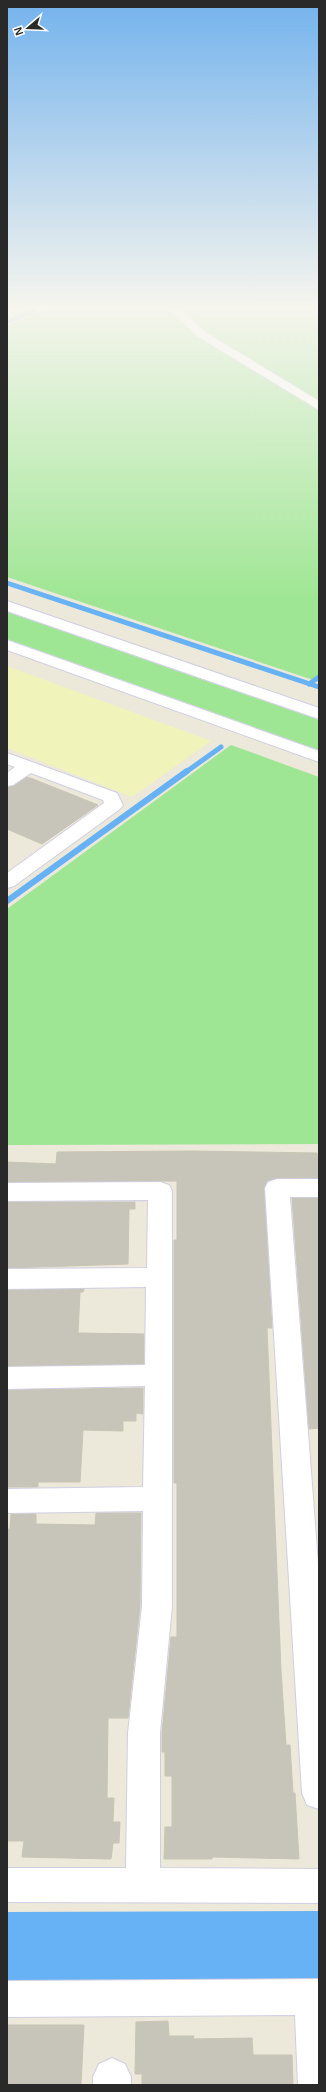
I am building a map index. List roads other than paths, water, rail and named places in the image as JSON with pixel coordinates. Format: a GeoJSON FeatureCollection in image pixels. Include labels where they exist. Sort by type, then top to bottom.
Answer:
{"type":"FeatureCollection","features":[{"type":"Feature","properties":{"kind":"street"},"geometry":{"type":"LineString","coordinates":[[7,606],[319,714]]}},
{"type":"Feature","properties":{"kind":"street"},"geometry":{"type":"LineString","coordinates":[[7,645],[319,757]]}},
{"type":"Feature","properties":{"kind":"street"},"geometry":{"type":"LineString","coordinates":[[7,758],[111,797],[114,806],[7,882]]}},
{"type":"Feature","properties":{"kind":"street"},"geometry":{"type":"LineString","coordinates":[[7,781],[29,766]]}},
{"type":"Feature","properties":{"kind":"street"},"geometry":{"type":"LineString","coordinates":[[319,1188],[277,1188],[319,1793]]}},
{"type":"Feature","properties":{"kind":"street"},"geometry":{"type":"LineString","coordinates":[[7,1192],[160,1191],[159,1499],[157,1606],[144,1733],[143,1886]]}},
{"type":"Feature","properties":{"kind":"street"},"geometry":{"type":"LineString","coordinates":[[7,1279],[160,1277]]}},
{"type":"Feature","properties":{"kind":"street"},"geometry":{"type":"LineString","coordinates":[[7,1378],[159,1375]]}},
{"type":"Feature","properties":{"kind":"street"},"geometry":{"type":"LineString","coordinates":[[7,1501],[159,1499]]}},
{"type":"Feature","properties":{"kind":"street"},"geometry":{"type":"LineString","coordinates":[[7,1885],[319,1886]]}},
{"type":"Feature","properties":{"kind":"street"},"geometry":{"type":"LineString","coordinates":[[7,1999],[315,1997],[317,2085]]}},
{"type":"Feature","properties":{"kind":"waterway"},"geometry":{"type":"LineString","coordinates":[[7,583],[309,684]]}},
{"type":"Feature","properties":{"kind":"waterway"},"geometry":{"type":"LineString","coordinates":[[309,684],[319,677]]}},
{"type":"Feature","properties":{"kind":"waterway"},"geometry":{"type":"LineString","coordinates":[[309,684],[319,687]]}},
{"type":"Feature","properties":{"kind":"waterway"},"geometry":{"type":"LineString","coordinates":[[186,772],[221,747]]}},
{"type":"Feature","properties":{"kind":"waterway"},"geometry":{"type":"LineString","coordinates":[[7,901],[187,771]]}},
{"type":"Feature","properties":{"kind":"waterway"},"geometry":{"type":"LineString","coordinates":[[7,1947],[319,1946]]}}]}
